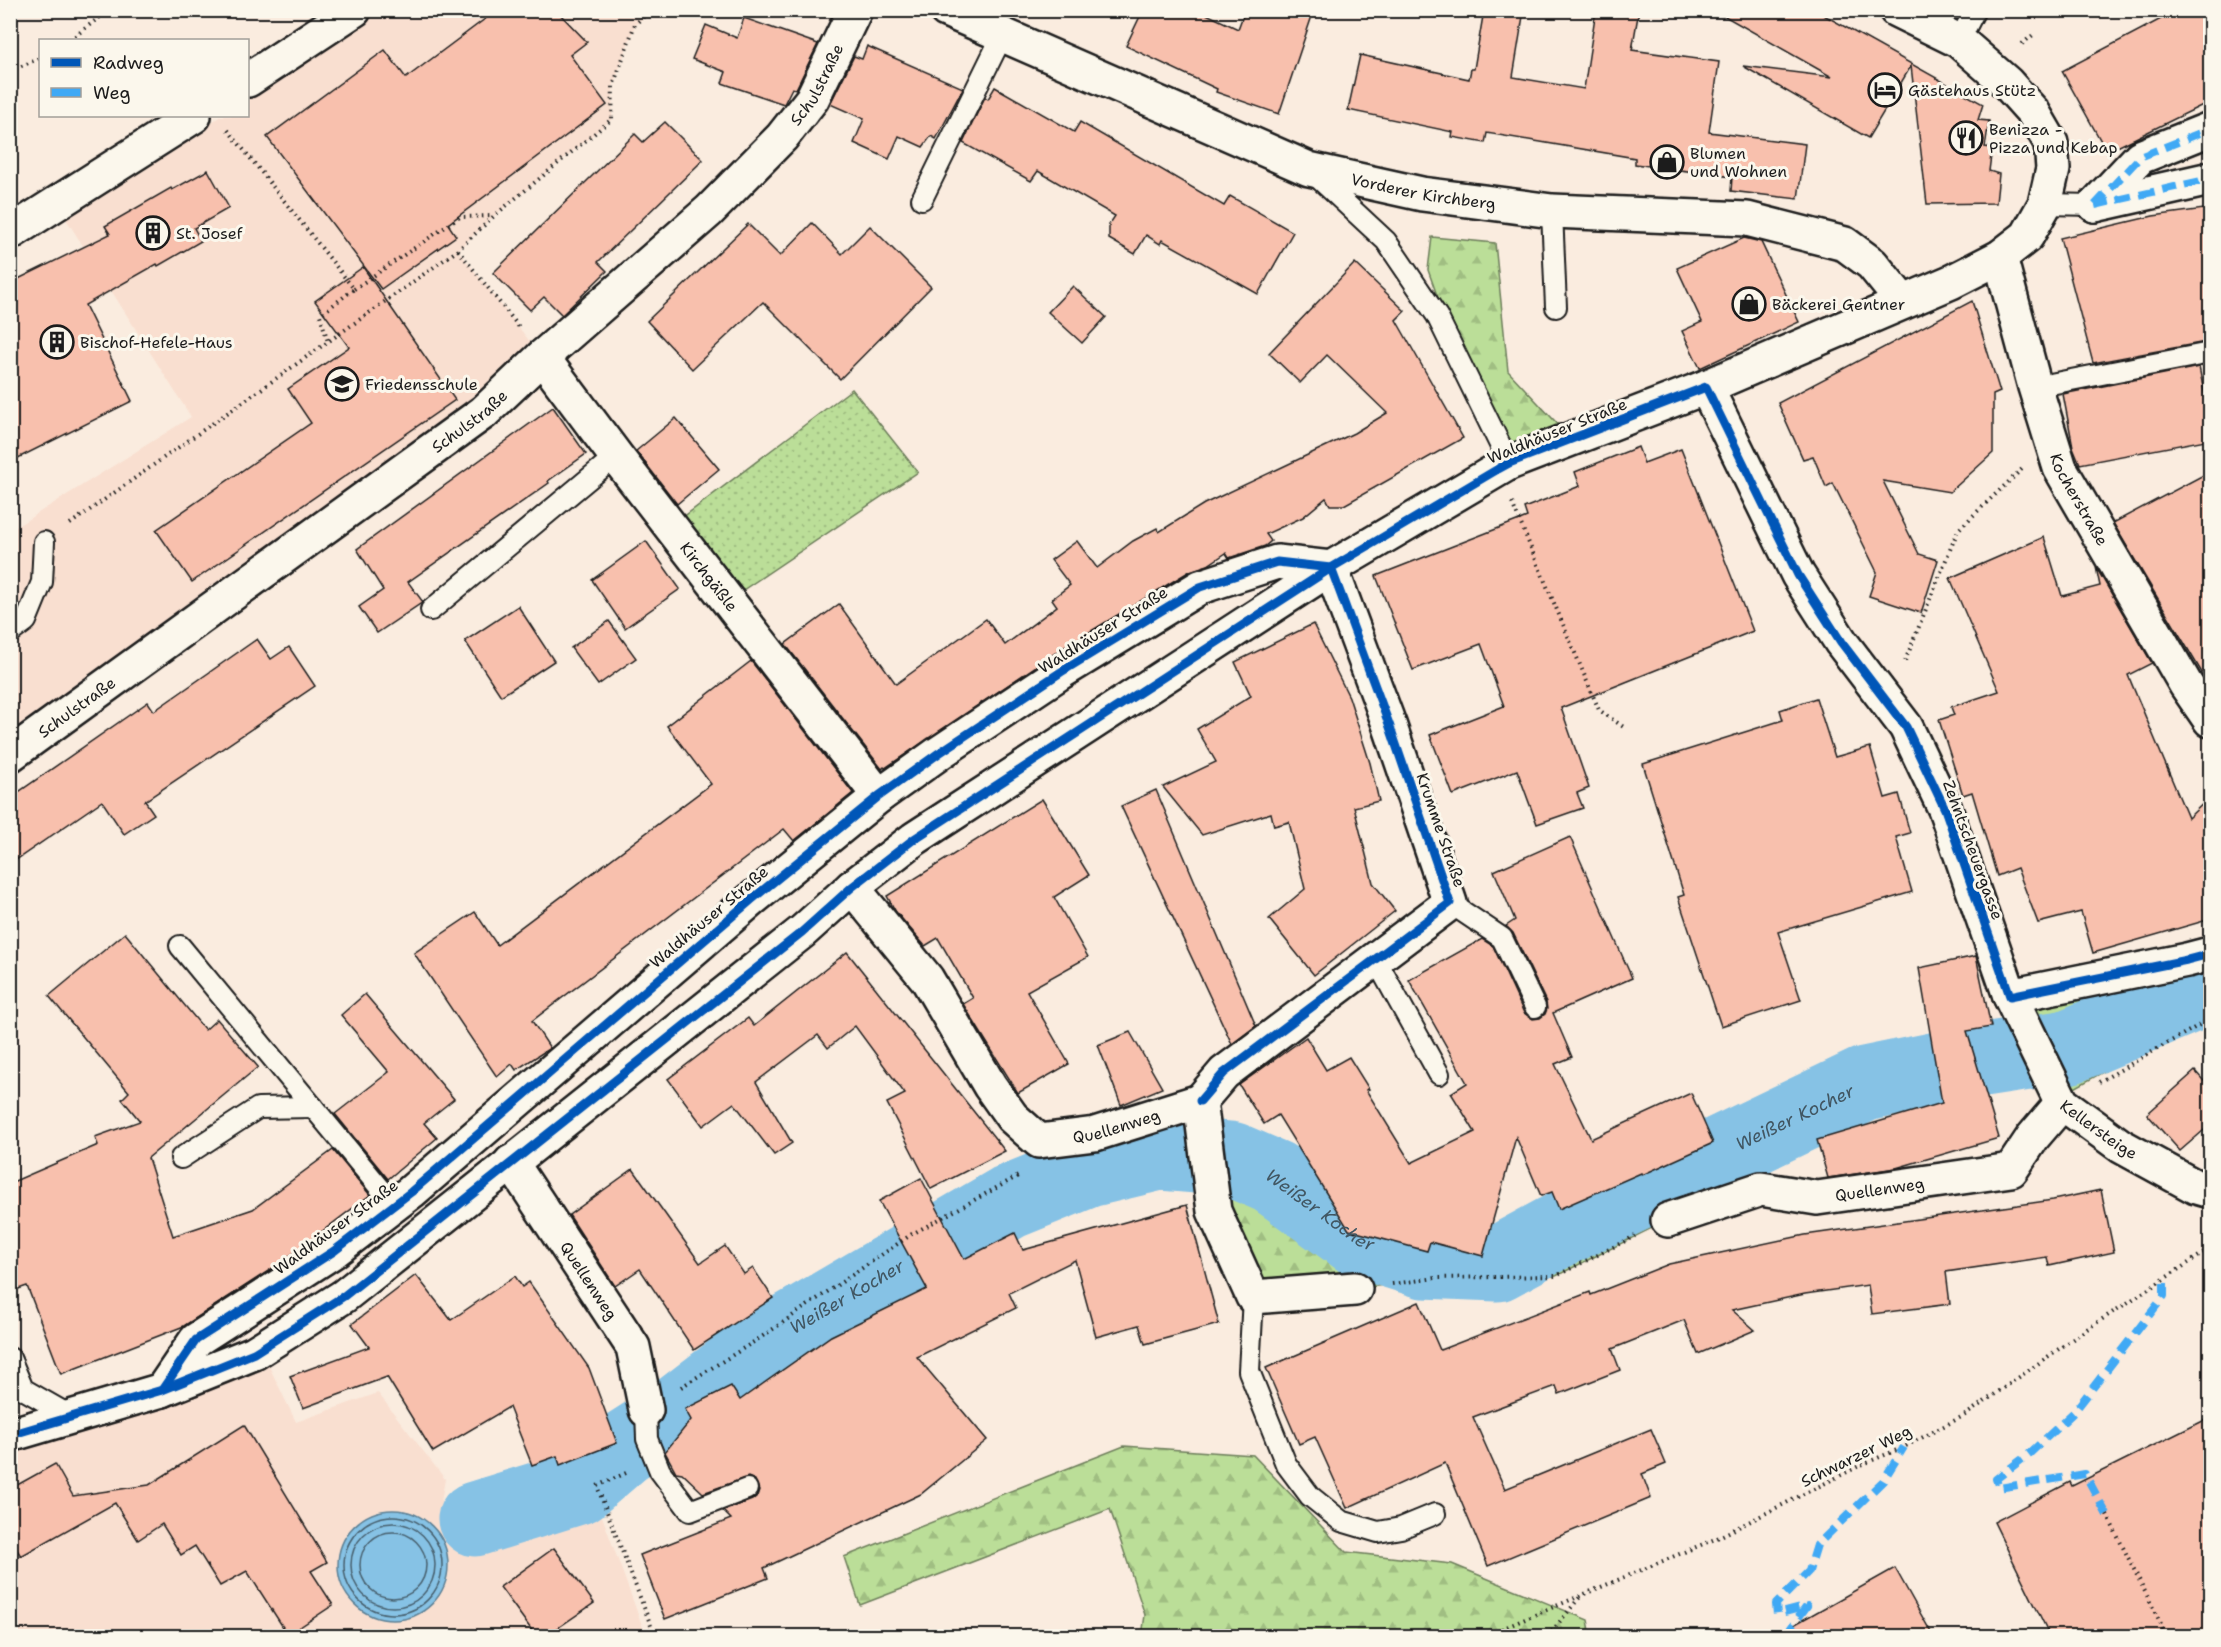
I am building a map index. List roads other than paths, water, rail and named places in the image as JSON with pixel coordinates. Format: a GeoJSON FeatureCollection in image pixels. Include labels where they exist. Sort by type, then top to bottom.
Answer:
{"type":"FeatureCollection","features":[{"type":"Feature","properties":{"kind":"street"},"geometry":{"type":"LineString","coordinates":[[249,79],[354,10]]}},
{"type":"Feature","properties":{"kind":"street","name":"Schulstraße"},"geometry":{"type":"LineString","coordinates":[[10,755],[484,412],[542,357],[709,211],[782,137],[812,99],[855,10]]}},
{"type":"Feature","properties":{"kind":"street"},"geometry":{"type":"LineString","coordinates":[[1896,10],[1959,41],[2007,83],[2033,112],[2051,143],[2053,169],[2045,204]]}},
{"type":"Feature","properties":{"kind":"street","name":"Vorderer Kirchberg"},"geometry":{"type":"LineString","coordinates":[[948,11],[1309,169],[1422,194],[1552,211],[1747,219],[1845,244],[1872,264],[1902,301]]}},
{"type":"Feature","properties":{"kind":"street"},"geometry":{"type":"LineString","coordinates":[[10,233],[209,120]]}},
{"type":"Feature","properties":{"kind":"street"},"geometry":{"type":"LineString","coordinates":[[2094,205],[2140,157],[2211,129]]}},
{"type":"Feature","properties":{"kind":"street"},"geometry":{"type":"LineString","coordinates":[[2094,205],[2211,179]]}},
{"type":"Feature","properties":{"kind":"street","name":"Waldhäuser Straße"},"geometry":{"type":"LineString","coordinates":[[10,1435],[162,1390],[254,1353],[344,1296],[802,932],[852,887],[914,839],[1331,568],[1504,466],[1706,387],[1950,282],[2000,257],[2027,236],[2045,204]]}},
{"type":"Feature","properties":{"kind":"street","name":"Kocherstraße"},"geometry":{"type":"LineString","coordinates":[[2000,257],[2035,387],[2060,468],[2186,685],[2211,720]]}},
{"type":"Feature","properties":{"kind":"street","name":"Kirchgäßle"},"geometry":{"type":"LineString","coordinates":[[542,357],[615,456],[879,796]]}},
{"type":"Feature","properties":{"kind":"street","name":"Zehntscheuergasse"},"geometry":{"type":"LineString","coordinates":[[1706,387],[1798,575],[1841,642],[1906,727],[1946,809],[2014,1005]]}},
{"type":"Feature","properties":{"kind":"street","name":"Waldhäuser Straße"},"geometry":{"type":"LineString","coordinates":[[162,1390],[196,1340],[334,1251],[394,1204],[751,900],[879,796],[1061,672],[1200,587],[1277,562],[1331,568]]}},
{"type":"Feature","properties":{"kind":"street","name":"Krumme Straße"},"geometry":{"type":"LineString","coordinates":[[1200,1101],[1224,1073],[1450,903],[1389,724],[1331,568]]}},
{"type":"Feature","properties":{"kind":"street","name":"Quellenweg"},"geometry":{"type":"LineString","coordinates":[[852,887],[927,979],[990,1086],[1012,1117],[1039,1141],[1095,1134],[1200,1101]]}},
{"type":"Feature","properties":{"kind":"street"},"geometry":{"type":"LineString","coordinates":[[2014,1005],[2211,954]]}},
{"type":"Feature","properties":{"kind":"street","name":"Kellersteige"},"geometry":{"type":"LineString","coordinates":[[2014,1005],[2056,1093],[2121,1146],[2196,1187],[2211,1191]]}},
{"type":"Feature","properties":{"kind":"street","name":"Quellenweg"},"geometry":{"type":"LineString","coordinates":[[1668,1220],[1761,1189],[1817,1198],[2011,1170],[2033,1137],[2056,1093]]}},
{"type":"Feature","properties":{"kind":"street"},"geometry":{"type":"LineString","coordinates":[[1200,1101],[1214,1211],[1253,1297],[1355,1289]]}},
{"type":"Feature","properties":{"kind":"street","name":"Quellenweg"},"geometry":{"type":"LineString","coordinates":[[511,1162],[633,1347],[646,1424]]}},
{"type":"Feature","properties":{"kind":"lane"},"geometry":{"type":"LineString","coordinates":[[1959,41],[1975,10]]}},
{"type":"Feature","properties":{"kind":"lane"},"geometry":{"type":"LineString","coordinates":[[922,199],[1003,34]]}},
{"type":"Feature","properties":{"kind":"lane"},"geometry":{"type":"LineString","coordinates":[[1309,169],[1386,241],[1437,316],[1504,466]]}},
{"type":"Feature","properties":{"kind":"lane"},"geometry":{"type":"LineString","coordinates":[[2045,204],[2094,205]]}},
{"type":"Feature","properties":{"kind":"lane"},"geometry":{"type":"LineString","coordinates":[[1552,211],[1556,307]]}},
{"type":"Feature","properties":{"kind":"lane"},"geometry":{"type":"LineString","coordinates":[[2035,387],[2210,353],[2211,355]]}},
{"type":"Feature","properties":{"kind":"lane"},"geometry":{"type":"LineString","coordinates":[[431,610],[615,456]]}},
{"type":"Feature","properties":{"kind":"lane"},"geometry":{"type":"LineString","coordinates":[[10,633],[26,621],[42,582],[44,542]]}},
{"type":"Feature","properties":{"kind":"lane"},"geometry":{"type":"LineString","coordinates":[[1450,903],[1502,938],[1535,1007]]}},
{"type":"Feature","properties":{"kind":"lane"},"geometry":{"type":"LineString","coordinates":[[180,946],[394,1204]]}},
{"type":"Feature","properties":{"kind":"lane"},"geometry":{"type":"LineString","coordinates":[[1376,960],[1439,1074]]}},
{"type":"Feature","properties":{"kind":"lane"},"geometry":{"type":"LineString","coordinates":[[182,1158],[258,1108],[314,1107]]}},
{"type":"Feature","properties":{"kind":"lane"},"geometry":{"type":"LineString","coordinates":[[1253,1297],[1248,1371],[1286,1464],[1310,1496],[1341,1521],[1378,1532],[1401,1528],[1435,1514]]}},
{"type":"Feature","properties":{"kind":"lane"},"geometry":{"type":"LineString","coordinates":[[10,1358],[22,1389],[72,1417]]}},
{"type":"Feature","properties":{"kind":"lane"},"geometry":{"type":"LineString","coordinates":[[646,1424],[660,1471],[690,1511],[747,1489]]}},
{"type":"Feature","properties":{"kind":"water"},"geometry":{"type":"Polygon","coordinates":[[[393,1510],[414,1514],[432,1526],[444,1544],[448,1565],[444,1586],[432,1604],[414,1616],[393,1620],[372,1616],[354,1604],[342,1586],[338,1565],[342,1544],[354,1526],[372,1514],[393,1510]]]}},
{"type":"Feature","properties":{"kind":"waterway","name":"Weißer Kocher"},"geometry":{"type":"LineString","coordinates":[[475,1519],[578,1487],[622,1449],[669,1419],[768,1343],[1009,1202],[1088,1170],[1159,1153],[1231,1159],[1273,1177],[1363,1242],[1424,1261],[1497,1264],[1556,1232],[1865,1084],[1977,1061],[2068,1047],[2210,987]]}},
{"type":"Feature","properties":{"kind":"place","name":"Gästehaus Stütz"},"geometry":{"type":"Point","coordinates":[1885,90]}},
{"type":"Feature","properties":{"kind":"place","name":"Benizza - Pizza und Kebap"},"geometry":{"type":"Point","coordinates":[1966,138]}},
{"type":"Feature","properties":{"kind":"place","name":"Blumen und Wohnen"},"geometry":{"type":"Point","coordinates":[1667,162]}},
{"type":"Feature","properties":{"kind":"place","name":"St. Josef"},"geometry":{"type":"Point","coordinates":[153,233]}},
{"type":"Feature","properties":{"kind":"place","name":"Bäckerei Gentner"},"geometry":{"type":"Point","coordinates":[1749,304]}},
{"type":"Feature","properties":{"kind":"place","name":"Bischof-Hefele-Haus"},"geometry":{"type":"Point","coordinates":[57,342]}},
{"type":"Feature","properties":{"kind":"place","name":"Friedensschule"},"geometry":{"type":"Point","coordinates":[342,384]}}]}
